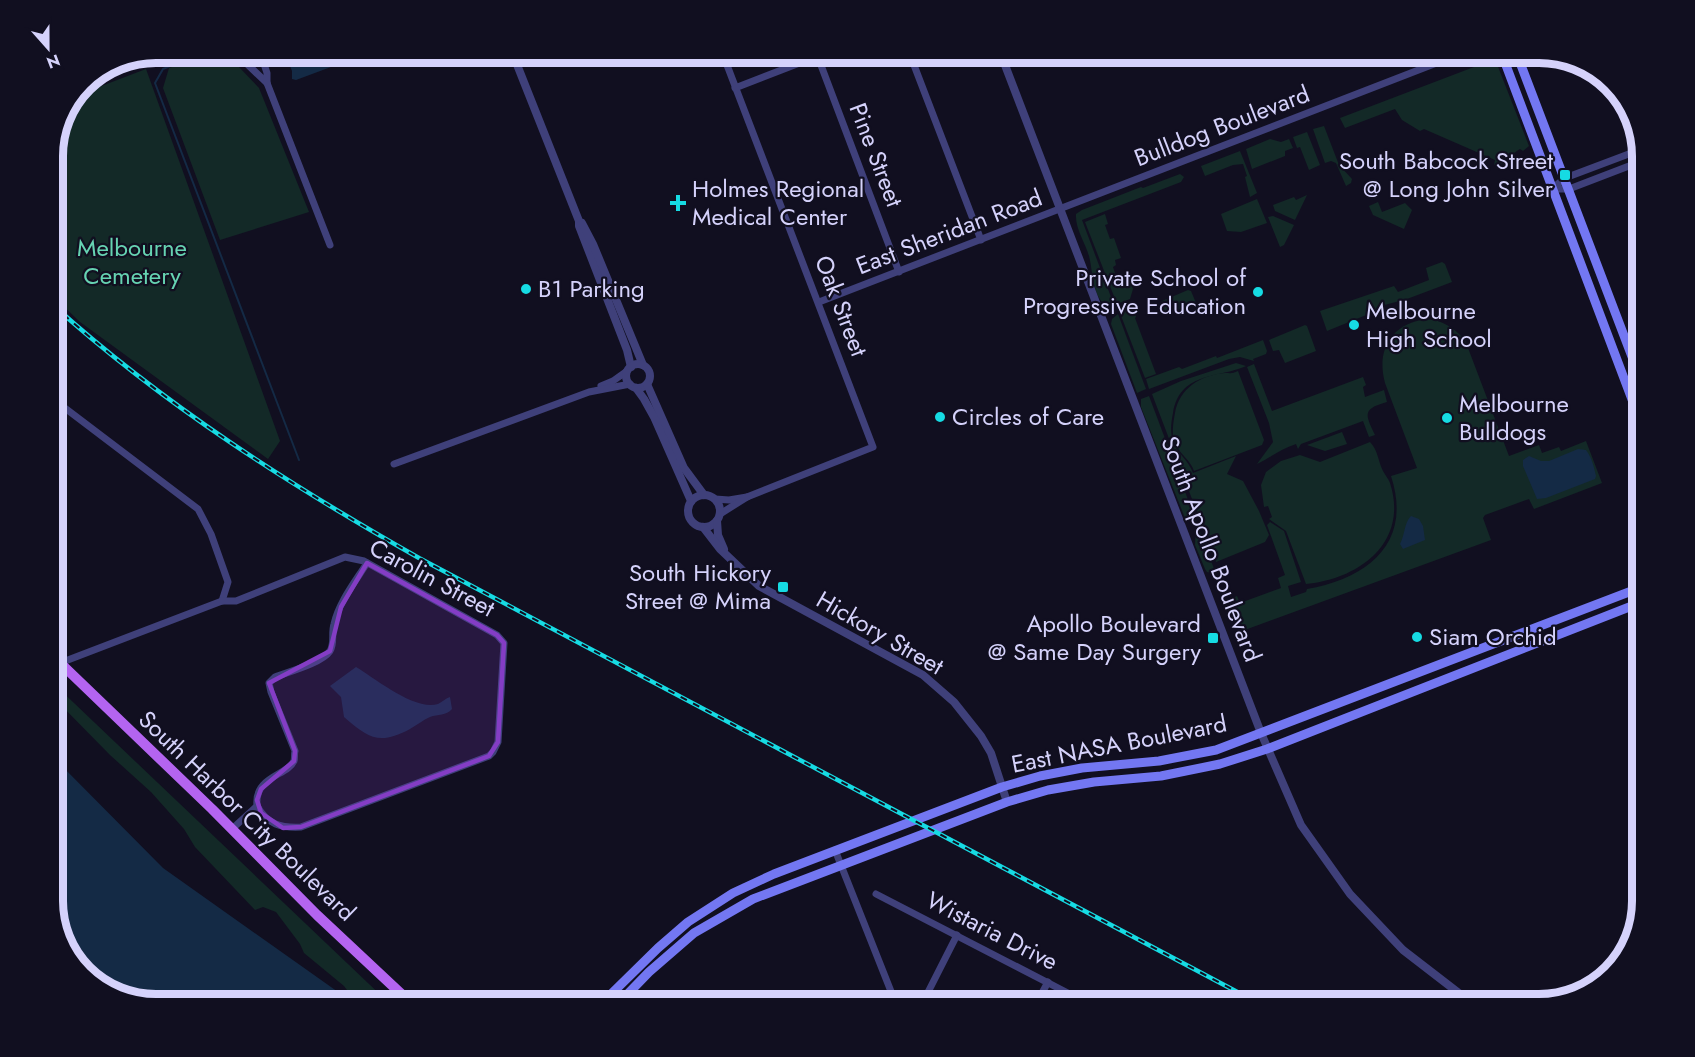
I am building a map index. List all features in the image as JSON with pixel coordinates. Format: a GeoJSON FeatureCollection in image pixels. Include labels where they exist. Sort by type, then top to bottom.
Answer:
{"type":"FeatureCollection","features":[{"type":"Feature","properties":{"kind":"main road"},"geometry":{"type":"LineString","coordinates":[[1505,63],[1632,400]]}},
{"type":"Feature","properties":{"kind":"main road"},"geometry":{"type":"LineString","coordinates":[[1520,63],[1632,356]]}},
{"type":"Feature","properties":{"kind":"main road","name":"East NASA Boulevard"},"geometry":{"type":"LineString","coordinates":[[612,994],[688,922],[733,893],[774,874],[1002,787],[1040,776],[1082,768],[1159,761],[1215,750],[1632,591]]}},
{"type":"Feature","properties":{"kind":"main road","name":"East NASA Boulevard"},"geometry":{"type":"LineString","coordinates":[[628,994],[649,972],[694,933],[753,899],[1007,802],[1059,788],[1094,782],[1161,776],[1220,764],[1267,749],[1632,606]]}},
{"type":"Feature","properties":{"kind":"main road","name":"South Harbor City Boulevard"},"geometry":{"type":"LineString","coordinates":[[63,667],[400,994]]}},
{"type":"Feature","properties":{"kind":"main road"},"geometry":{"type":"LineString","coordinates":[[1159,761],[1161,776]]}},
{"type":"Feature","properties":{"kind":"street"},"geometry":{"type":"LineString","coordinates":[[247,63],[267,83]]}},
{"type":"Feature","properties":{"kind":"street"},"geometry":{"type":"LineString","coordinates":[[264,63],[267,83],[330,245]]}},
{"type":"Feature","properties":{"kind":"street"},"geometry":{"type":"LineString","coordinates":[[516,63],[579,226],[608,292],[650,377],[647,384],[684,468],[704,495],[715,499],[719,505],[719,518],[710,526],[703,527],[695,524],[689,518],[688,508],[691,501],[704,495]]}},
{"type":"Feature","properties":{"kind":"street","name":"Oak Street"},"geometry":{"type":"LineString","coordinates":[[715,499],[729,500],[747,496],[873,447],[726,63]]}},
{"type":"Feature","properties":{"kind":"street"},"geometry":{"type":"LineString","coordinates":[[735,88],[797,63]]}},
{"type":"Feature","properties":{"kind":"street","name":"Pine Street"},"geometry":{"type":"LineString","coordinates":[[820,63],[899,272]]}},
{"type":"Feature","properties":{"kind":"street"},"geometry":{"type":"LineString","coordinates":[[913,63],[981,240]]}},
{"type":"Feature","properties":{"kind":"street","name":"South Apollo Boulevard"},"geometry":{"type":"LineString","coordinates":[[1004,63],[1267,749],[1301,825],[1350,894],[1403,950],[1459,994]]}},
{"type":"Feature","properties":{"kind":"street","name":"Bulldog Boulevard"},"geometry":{"type":"LineString","coordinates":[[1060,210],[1437,63]]}},
{"type":"Feature","properties":{"kind":"street"},"geometry":{"type":"LineString","coordinates":[[1552,189],[1565,178],[1632,153]]}},
{"type":"Feature","properties":{"kind":"street"},"geometry":{"type":"LineString","coordinates":[[1552,189],[1569,189],[1632,165]]}},
{"type":"Feature","properties":{"kind":"street"},"geometry":{"type":"LineString","coordinates":[[1597,166],[1601,177]]}},
{"type":"Feature","properties":{"kind":"street","name":"East Sheridan Road"},"geometry":{"type":"LineString","coordinates":[[819,302],[1060,210]]}},
{"type":"Feature","properties":{"kind":"street"},"geometry":{"type":"LineString","coordinates":[[608,292],[627,350],[629,369],[627,378],[644,399],[654,417],[691,501]]}},
{"type":"Feature","properties":{"kind":"street"},"geometry":{"type":"LineString","coordinates":[[394,464],[596,390],[629,369],[643,365]]}},
{"type":"Feature","properties":{"kind":"street"},"geometry":{"type":"LineString","coordinates":[[596,390],[647,384]]}},
{"type":"Feature","properties":{"kind":"street"},"geometry":{"type":"LineString","coordinates":[[63,407],[198,509],[211,534],[228,582],[222,601]]}},
{"type":"Feature","properties":{"kind":"street","name":"Oak Street"},"geometry":{"type":"LineString","coordinates":[[719,518],[747,496]]}},
{"type":"Feature","properties":{"kind":"street","name":"Hickory Street"},"geometry":{"type":"LineString","coordinates":[[719,518],[718,535],[724,550],[759,586],[922,675],[954,702],[981,736],[991,753],[1007,802]]}},
{"type":"Feature","properties":{"kind":"street","name":"Hickory Street"},"geometry":{"type":"LineString","coordinates":[[703,527],[720,549],[724,550]]}},
{"type":"Feature","properties":{"kind":"street","name":"Carolin Street"},"geometry":{"type":"LineString","coordinates":[[63,658],[222,601],[236,601],[345,557],[367,563],[497,635],[504,643],[498,742],[494,752],[489,756],[302,827],[283,828],[270,822],[257,806]]}},
{"type":"Feature","properties":{"kind":"street"},"geometry":{"type":"LineString","coordinates":[[232,829],[257,806],[261,789],[271,777],[294,761],[295,751],[269,683],[275,677],[323,658],[330,651],[334,639],[333,626],[341,607],[367,563]]}},
{"type":"Feature","properties":{"kind":"street"},"geometry":{"type":"LineString","coordinates":[[836,850],[864,928],[891,994]]}},
{"type":"Feature","properties":{"kind":"street","name":"Wistaria Drive"},"geometry":{"type":"LineString","coordinates":[[876,894],[1069,994]]}},
{"type":"Feature","properties":{"kind":"street"},"geometry":{"type":"LineString","coordinates":[[928,994],[957,935]]}},
{"type":"Feature","properties":{"kind":"street"},"geometry":{"type":"LineString","coordinates":[[1042,994],[1048,982]]}},
{"type":"Feature","properties":{"kind":"highlighted area"},"geometry":{"type":"Polygon","coordinates":[[[367,563],[497,635],[504,643],[498,742],[489,756],[301,827],[283,828],[261,813],[257,800],[261,789],[294,761],[295,751],[269,683],[330,651],[341,607],[367,563]]]}},
{"type":"Feature","properties":{"kind":"green space"},"geometry":{"type":"Polygon","coordinates":[[[183,63],[236,63],[259,88],[309,212],[220,240],[163,88],[169,68],[183,63]]]}},
{"type":"Feature","properties":{"kind":"green space"},"geometry":{"type":"Polygon","coordinates":[[[1484,63],[1497,63],[1529,146],[1523,151],[1520,149],[1517,151],[1502,164],[1494,165],[1495,160],[1424,129],[1420,131],[1402,120],[1395,109],[1345,128],[1340,118],[1484,63]]]}},
{"type":"Feature","properties":{"kind":"green space","name":"Melbourne Cemetery"},"geometry":{"type":"Polygon","coordinates":[[[146,69],[280,441],[268,459],[80,322],[63,306],[63,150],[66,132],[73,115],[82,99],[91,90],[146,69]]]}},
{"type":"Feature","properties":{"kind":"green space"},"geometry":{"type":"Polygon","coordinates":[[[1324,126],[1339,165],[1352,179],[1351,183],[1346,186],[1336,163],[1331,161],[1325,163],[1313,129],[1324,126]]]}},
{"type":"Feature","properties":{"kind":"green space"},"geometry":{"type":"Polygon","coordinates":[[[1307,132],[1320,165],[1309,170],[1300,147],[1297,148],[1293,137],[1307,132]]]}},
{"type":"Feature","properties":{"kind":"green space"},"geometry":{"type":"Polygon","coordinates":[[[1270,139],[1281,142],[1289,139],[1293,148],[1285,151],[1285,156],[1252,169],[1246,149],[1270,139]]]}},
{"type":"Feature","properties":{"kind":"green space"},"geometry":{"type":"Polygon","coordinates":[[[1240,151],[1257,193],[1250,197],[1243,164],[1233,165],[1205,176],[1201,166],[1240,151]]]}},
{"type":"Feature","properties":{"kind":"green space"},"geometry":{"type":"Polygon","coordinates":[[[1180,174],[1184,177],[1181,182],[1082,220],[1114,305],[1103,303],[1095,287],[1089,256],[1079,230],[1076,214],[1141,187],[1180,174]]]}},
{"type":"Feature","properties":{"kind":"green space"},"geometry":{"type":"Polygon","coordinates":[[[1307,195],[1295,220],[1275,211],[1273,205],[1307,195]]]}},
{"type":"Feature","properties":{"kind":"green space"},"geometry":{"type":"Polygon","coordinates":[[[1257,199],[1267,223],[1241,232],[1227,231],[1221,214],[1257,199]]]}},
{"type":"Feature","properties":{"kind":"green space"},"geometry":{"type":"Polygon","coordinates":[[[1378,202],[1382,212],[1405,203],[1412,210],[1404,229],[1373,215],[1369,206],[1378,202]]]}},
{"type":"Feature","properties":{"kind":"green space"},"geometry":{"type":"Polygon","coordinates":[[[1105,214],[1108,224],[1105,225],[1110,239],[1114,238],[1121,258],[1115,260],[1116,265],[1113,267],[1116,276],[1125,273],[1126,276],[1121,278],[1122,283],[1130,281],[1133,289],[1130,299],[1117,304],[1085,222],[1105,214]]]}},
{"type":"Feature","properties":{"kind":"green space"},"geometry":{"type":"Polygon","coordinates":[[[1273,216],[1294,225],[1284,245],[1280,247],[1268,217],[1273,216]]]}},
{"type":"Feature","properties":{"kind":"green space"},"geometry":{"type":"Polygon","coordinates":[[[1442,262],[1452,282],[1407,299],[1377,307],[1376,311],[1327,331],[1320,311],[1394,286],[1398,292],[1429,280],[1426,268],[1442,262]]]}},
{"type":"Feature","properties":{"kind":"green space"},"geometry":{"type":"Polygon","coordinates":[[[1188,290],[1191,291],[1196,303],[1164,315],[1160,304],[1162,301],[1188,290]]]}},
{"type":"Feature","properties":{"kind":"green space"},"geometry":{"type":"Polygon","coordinates":[[[1134,308],[1135,318],[1156,374],[1145,378],[1120,313],[1134,308]]]}},
{"type":"Feature","properties":{"kind":"green space"},"geometry":{"type":"Polygon","coordinates":[[[1118,314],[1146,389],[1137,393],[1111,324],[1112,319],[1118,314]]]}},
{"type":"Feature","properties":{"kind":"green space"},"geometry":{"type":"Polygon","coordinates":[[[1426,319],[1448,325],[1465,340],[1509,456],[1539,445],[1542,453],[1559,447],[1561,451],[1586,441],[1602,483],[1534,509],[1529,499],[1485,515],[1483,518],[1491,540],[1242,631],[1230,599],[1237,596],[1240,603],[1281,588],[1278,578],[1285,575],[1267,525],[1270,522],[1284,531],[1301,582],[1288,586],[1291,597],[1306,592],[1307,589],[1349,576],[1366,566],[1380,554],[1390,538],[1396,520],[1396,500],[1391,476],[1417,468],[1385,383],[1383,360],[1389,341],[1395,333],[1404,326],[1426,319]]]}},
{"type":"Feature","properties":{"kind":"green space"},"geometry":{"type":"Polygon","coordinates":[[[1305,325],[1316,351],[1285,363],[1279,350],[1273,351],[1269,340],[1305,325]]]}},
{"type":"Feature","properties":{"kind":"green space"},"geometry":{"type":"Polygon","coordinates":[[[1263,340],[1266,354],[1253,359],[1254,361],[1240,357],[1229,359],[1149,389],[1146,379],[1216,356],[1217,358],[1263,340]]]}},
{"type":"Feature","properties":{"kind":"green space"},"geometry":{"type":"Polygon","coordinates":[[[1236,363],[1246,366],[1201,379],[1183,390],[1177,400],[1171,424],[1173,442],[1193,473],[1236,456],[1227,474],[1243,481],[1269,535],[1265,542],[1216,562],[1152,394],[1181,381],[1236,363]]]}},
{"type":"Feature","properties":{"kind":"green space"},"geometry":{"type":"Polygon","coordinates":[[[1254,364],[1272,411],[1363,377],[1366,385],[1363,387],[1365,397],[1384,390],[1387,402],[1373,407],[1368,413],[1375,435],[1369,437],[1363,421],[1301,444],[1298,449],[1296,444],[1291,446],[1257,464],[1273,442],[1269,423],[1247,367],[1254,364]]]}},
{"type":"Feature","properties":{"kind":"green space"},"geometry":{"type":"Polygon","coordinates":[[[1238,371],[1264,440],[1262,445],[1194,471],[1178,449],[1173,437],[1177,404],[1186,390],[1199,380],[1216,374],[1238,371]]]}},
{"type":"Feature","properties":{"kind":"green space"},"geometry":{"type":"Polygon","coordinates":[[[1149,396],[1216,574],[1207,572],[1205,569],[1195,545],[1196,526],[1185,518],[1141,407],[1141,399],[1149,396]]]}},
{"type":"Feature","properties":{"kind":"green space"},"geometry":{"type":"Polygon","coordinates":[[[1342,432],[1347,444],[1325,451],[1307,445],[1342,432]]]}},
{"type":"Feature","properties":{"kind":"green space"},"geometry":{"type":"Polygon","coordinates":[[[1370,442],[1375,448],[1390,483],[1394,504],[1392,523],[1386,540],[1375,554],[1345,574],[1326,581],[1306,584],[1286,531],[1269,519],[1272,517],[1268,506],[1264,507],[1261,485],[1266,472],[1281,461],[1300,455],[1320,462],[1370,442]]]}},
{"type":"Feature","properties":{"kind":"green space"},"geometry":{"type":"Polygon","coordinates":[[[63,693],[380,994],[350,994],[344,986],[304,953],[276,912],[263,907],[255,910],[195,847],[184,829],[151,792],[110,755],[63,707],[63,693]]]}},
{"type":"Feature","properties":{"kind":"water"},"geometry":{"type":"Polygon","coordinates":[[[289,63],[342,63],[296,80],[292,79],[289,63]]]}},
{"type":"Feature","properties":{"kind":"water"},"geometry":{"type":"Polygon","coordinates":[[[1578,449],[1586,450],[1588,453],[1595,479],[1546,498],[1537,499],[1523,466],[1523,460],[1529,456],[1541,461],[1549,461],[1578,449]]]}},
{"type":"Feature","properties":{"kind":"water"},"geometry":{"type":"Polygon","coordinates":[[[1411,516],[1419,519],[1423,526],[1425,540],[1403,549],[1400,544],[1411,516]]]}},
{"type":"Feature","properties":{"kind":"water"},"geometry":{"type":"Polygon","coordinates":[[[356,667],[395,692],[418,703],[438,704],[450,697],[452,709],[445,714],[430,717],[391,737],[368,735],[344,717],[341,697],[330,686],[356,667]]]}},
{"type":"Feature","properties":{"kind":"water"},"geometry":{"type":"Polygon","coordinates":[[[63,767],[163,868],[341,994],[156,994],[120,987],[99,975],[79,953],[65,919],[63,907],[63,767]]]}},
{"type":"Feature","properties":{"kind":"waterway"},"geometry":{"type":"LineString","coordinates":[[177,63],[163,69],[155,83],[299,460]]}},
{"type":"Feature","properties":{"kind":"railway"},"geometry":{"type":"LineString","coordinates":[[63,314],[139,376],[229,442],[323,502],[419,558],[1241,994]]}},
{"type":"Feature","properties":{"kind":"place","name":"South Babcock Street @ Long John Silver"},"geometry":{"type":"Point","coordinates":[1565,175]}},
{"type":"Feature","properties":{"kind":"place","name":"Holmes Regional Medical Center"},"geometry":{"type":"Point","coordinates":[678,203]}},
{"type":"Feature","properties":{"kind":"place","name":"B1 Parking"},"geometry":{"type":"Point","coordinates":[526,289]}},
{"type":"Feature","properties":{"kind":"place","name":"Private School of Progressive Education"},"geometry":{"type":"Point","coordinates":[1258,292]}},
{"type":"Feature","properties":{"kind":"place","name":"Melbourne High School"},"geometry":{"type":"Point","coordinates":[1354,325]}},
{"type":"Feature","properties":{"kind":"place","name":"Circles of Care"},"geometry":{"type":"Point","coordinates":[940,417]}},
{"type":"Feature","properties":{"kind":"place","name":"Melbourne Bulldogs"},"geometry":{"type":"Point","coordinates":[1447,418]}},
{"type":"Feature","properties":{"kind":"place","name":"South Hickory Street @ Mima"},"geometry":{"type":"Point","coordinates":[783,587]}},
{"type":"Feature","properties":{"kind":"place","name":"Siam Orchid"},"geometry":{"type":"Point","coordinates":[1417,637]}},
{"type":"Feature","properties":{"kind":"place","name":"Apollo Boulevard @ Same Day Surgery"},"geometry":{"type":"Point","coordinates":[1213,638]}}]}
